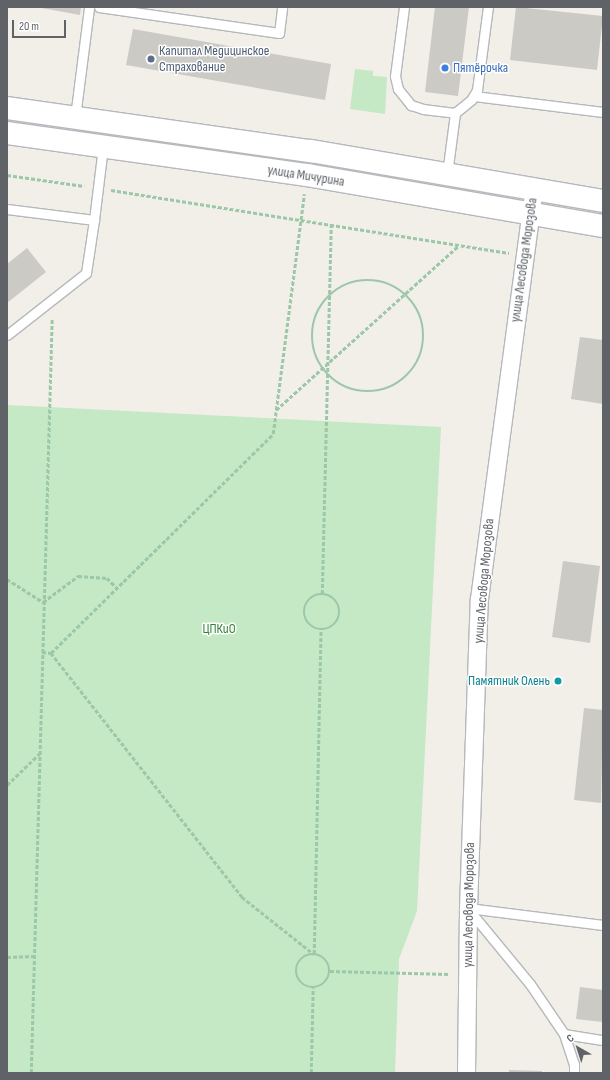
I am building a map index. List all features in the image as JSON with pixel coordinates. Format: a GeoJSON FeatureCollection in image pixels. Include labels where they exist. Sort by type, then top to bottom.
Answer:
{"type":"FeatureCollection","features":[{"type":"Feature","properties":{"kind":"street","name":"улица Мичурина"},"geometry":{"type":"LineString","coordinates":[[7,108],[447,174],[603,201]]}},
{"type":"Feature","properties":{"kind":"street","name":"улица Мичурина"},"geometry":{"type":"LineString","coordinates":[[7,133],[307,175],[603,226]]}},
{"type":"Feature","properties":{"kind":"street","name":"улица Лесовода Морозова"},"geometry":{"type":"LineString","coordinates":[[466,1073],[468,908],[479,599],[523,256],[534,188]]}},
{"type":"Feature","properties":{"kind":"lane"},"geometry":{"type":"LineString","coordinates":[[75,117],[89,7]]}},
{"type":"Feature","properties":{"kind":"lane"},"geometry":{"type":"LineString","coordinates":[[99,7],[279,33],[282,7]]}},
{"type":"Feature","properties":{"kind":"lane"},"geometry":{"type":"LineString","coordinates":[[404,7],[395,76],[398,89],[411,105],[423,109],[455,113]]}},
{"type":"Feature","properties":{"kind":"lane"},"geometry":{"type":"LineString","coordinates":[[447,174],[455,113],[474,96],[479,84],[488,7]]}},
{"type":"Feature","properties":{"kind":"lane"},"geometry":{"type":"LineString","coordinates":[[474,96],[603,112]]}},
{"type":"Feature","properties":{"kind":"lane"},"geometry":{"type":"LineString","coordinates":[[7,335],[86,273],[103,147]]}},
{"type":"Feature","properties":{"kind":"lane"},"geometry":{"type":"LineString","coordinates":[[7,209],[94,220]]}},
{"type":"Feature","properties":{"kind":"lane"},"geometry":{"type":"LineString","coordinates":[[468,908],[603,925]]}},
{"type":"Feature","properties":{"kind":"lane"},"geometry":{"type":"LineString","coordinates":[[468,908],[530,984],[564,1034],[574,1064],[574,1073]]}},
{"type":"Feature","properties":{"kind":"lane"},"geometry":{"type":"LineString","coordinates":[[564,1034],[603,1040]]}},
{"type":"Feature","properties":{"kind":"path"},"geometry":{"type":"LineString","coordinates":[[7,175],[301,218],[523,256]]}},
{"type":"Feature","properties":{"kind":"path"},"geometry":{"type":"LineString","coordinates":[[42,652],[51,652],[273,434],[307,175]]}},
{"type":"Feature","properties":{"kind":"path"},"geometry":{"type":"LineString","coordinates":[[322,594],[331,223]]}},
{"type":"Feature","properties":{"kind":"path"},"geometry":{"type":"LineString","coordinates":[[276,410],[460,245]]}},
{"type":"Feature","properties":{"kind":"path"},"geometry":{"type":"LineString","coordinates":[[372,281],[395,287],[405,294],[419,313],[424,337],[419,360],[404,380],[383,391],[370,392],[347,388],[327,374],[322,368],[315,353],[312,337],[317,315],[329,297],[349,284],[372,281]]}},
{"type":"Feature","properties":{"kind":"path"},"geometry":{"type":"LineString","coordinates":[[32,1073],[39,754],[52,300]]}},
{"type":"Feature","properties":{"kind":"path"},"geometry":{"type":"LineString","coordinates":[[43,602],[78,576],[107,578],[117,588]]}},
{"type":"Feature","properties":{"kind":"path"},"geometry":{"type":"LineString","coordinates":[[7,579],[43,602]]}},
{"type":"Feature","properties":{"kind":"path"},"geometry":{"type":"LineString","coordinates":[[322,594],[335,600],[340,613],[334,626],[321,631],[308,625],[303,612],[309,599],[322,594]]}},
{"type":"Feature","properties":{"kind":"path"},"geometry":{"type":"LineString","coordinates":[[314,954],[321,631]]}},
{"type":"Feature","properties":{"kind":"path"},"geometry":{"type":"LineString","coordinates":[[51,652],[242,897],[314,954],[326,959],[330,971],[325,983],[313,988],[301,983],[296,971],[302,959],[314,954]]}},
{"type":"Feature","properties":{"kind":"path"},"geometry":{"type":"LineString","coordinates":[[7,785],[39,754]]}},
{"type":"Feature","properties":{"kind":"path"},"geometry":{"type":"LineString","coordinates":[[7,957],[34,956]]}},
{"type":"Feature","properties":{"kind":"path"},"geometry":{"type":"LineString","coordinates":[[330,971],[467,974]]}},
{"type":"Feature","properties":{"kind":"path"},"geometry":{"type":"LineString","coordinates":[[311,1073],[313,988]]}},
{"type":"Feature","properties":{"kind":"green space"},"geometry":{"type":"Polygon","coordinates":[[[355,69],[373,71],[373,76],[387,77],[385,114],[350,109],[355,69]]]}},
{"type":"Feature","properties":{"kind":"green space","name":"ЦПКиО"},"geometry":{"type":"Polygon","coordinates":[[[7,405],[441,427],[417,911],[399,959],[395,1073],[7,1073],[7,405]]]}},
{"type":"Feature","properties":{"kind":"building"},"geometry":{"type":"Polygon","coordinates":[[[36,7],[81,7],[80,15],[36,7]]]}},
{"type":"Feature","properties":{"kind":"building"},"geometry":{"type":"Polygon","coordinates":[[[435,7],[469,7],[458,96],[425,92],[435,7]]]}},
{"type":"Feature","properties":{"kind":"building"},"geometry":{"type":"Polygon","coordinates":[[[516,7],[603,16],[597,70],[510,60],[516,7]]]}},
{"type":"Feature","properties":{"kind":"building"},"geometry":{"type":"Polygon","coordinates":[[[133,29],[331,64],[325,100],[126,65],[133,29]]]}},
{"type":"Feature","properties":{"kind":"building"},"geometry":{"type":"Polygon","coordinates":[[[27,248],[46,272],[7,303],[7,264],[27,248]]]}},
{"type":"Feature","properties":{"kind":"building"},"geometry":{"type":"Polygon","coordinates":[[[580,337],[603,340],[603,404],[571,399],[580,337]]]}},
{"type":"Feature","properties":{"kind":"building"},"geometry":{"type":"Polygon","coordinates":[[[563,561],[600,566],[590,643],[552,637],[563,561]]]}},
{"type":"Feature","properties":{"kind":"building"},"geometry":{"type":"Polygon","coordinates":[[[584,708],[603,710],[601,803],[574,800],[584,708]]]}},
{"type":"Feature","properties":{"kind":"building"},"geometry":{"type":"Polygon","coordinates":[[[580,987],[603,990],[603,1022],[576,1019],[580,987]]]}},
{"type":"Feature","properties":{"kind":"building"},"geometry":{"type":"Polygon","coordinates":[[[509,1070],[542,1071],[542,1073],[509,1073],[509,1070]]]}},
{"type":"Feature","properties":{"kind":"place","name":"Капитал Медицинское Страхование"},"geometry":{"type":"Point","coordinates":[151,59]}},
{"type":"Feature","properties":{"kind":"place","name":"Пятёрочка"},"geometry":{"type":"Point","coordinates":[445,68]}},
{"type":"Feature","properties":{"kind":"place","name":"Памятник Олень"},"geometry":{"type":"Point","coordinates":[558,681]}}]}
